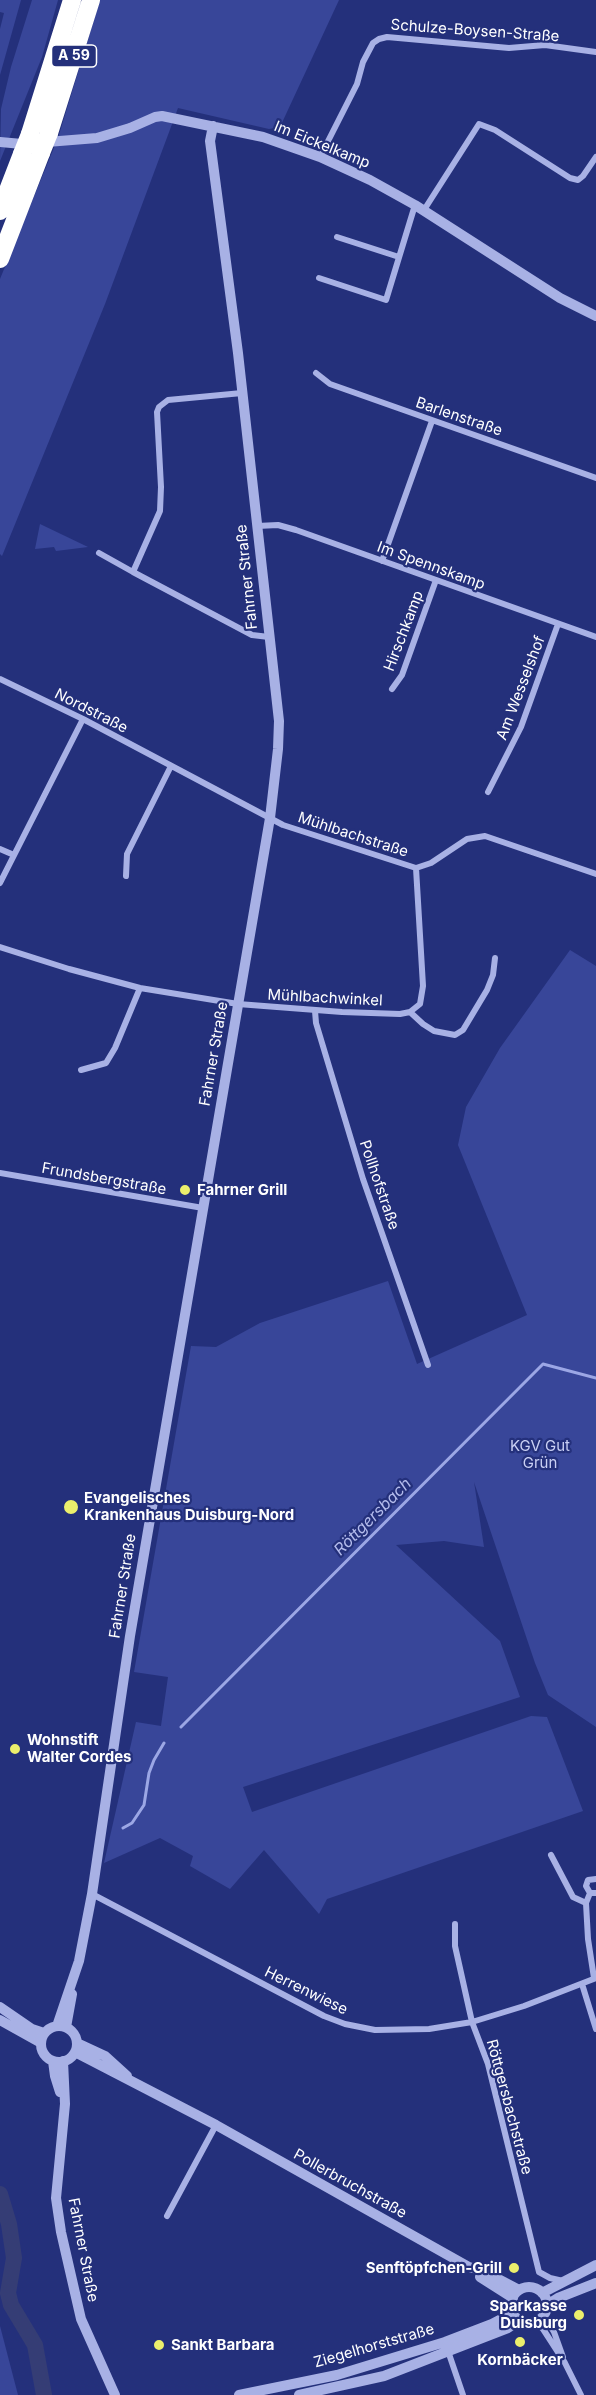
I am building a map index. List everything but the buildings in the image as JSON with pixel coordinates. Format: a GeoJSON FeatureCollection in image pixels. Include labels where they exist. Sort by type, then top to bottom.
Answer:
{"type":"FeatureCollection","features":[{"type":"Feature","properties":{"kind":"highway"},"geometry":{"type":"LineString","coordinates":[[46,85],[51,39],[63,0]]}},
{"type":"Feature","properties":{"kind":"highway","name":"A 59"},"geometry":{"type":"LineString","coordinates":[[0,211],[30,134],[72,0]]}},
{"type":"Feature","properties":{"kind":"highway","name":"A 59"},"geometry":{"type":"LineString","coordinates":[[0,259],[49,133],[91,0]]}},
{"type":"Feature","properties":{"kind":"street","name":"Schulze-Boysen-Straße"},"geometry":{"type":"LineString","coordinates":[[320,157],[357,84],[363,62],[373,43],[379,39],[387,37],[509,48],[545,45],[596,52]]}},
{"type":"Feature","properties":{"kind":"street","name":"Im Eickelkamp"},"geometry":{"type":"LineString","coordinates":[[0,142],[31,144],[98,138],[162,116],[263,137],[320,157],[370,180],[419,208],[560,298],[596,316]]}},
{"type":"Feature","properties":{"kind":"street"},"geometry":{"type":"LineString","coordinates":[[320,278],[386,300],[399,257],[419,208],[479,124],[495,130],[570,178],[578,180],[583,176],[596,157]]}},
{"type":"Feature","properties":{"kind":"street","name":"Fahrner Straße"},"geometry":{"type":"LineString","coordinates":[[62,2027],[79,1961],[92,1894],[130,1636],[270,818],[279,721],[242,393],[210,141],[213,126]]}},
{"type":"Feature","properties":{"kind":"street"},"geometry":{"type":"LineString","coordinates":[[337,237],[399,257]]}},
{"type":"Feature","properties":{"kind":"street","name":"Barlenstraße"},"geometry":{"type":"LineString","coordinates":[[316,373],[330,384],[596,478]]}},
{"type":"Feature","properties":{"kind":"street"},"geometry":{"type":"LineString","coordinates":[[133,572],[160,511],[159,407],[168,400],[242,393]]}},
{"type":"Feature","properties":{"kind":"street"},"geometry":{"type":"LineString","coordinates":[[382,561],[432,421]]}},
{"type":"Feature","properties":{"kind":"street","name":"Im Spennskamp"},"geometry":{"type":"LineString","coordinates":[[257,526],[278,525],[596,637]]}},
{"type":"Feature","properties":{"kind":"street"},"geometry":{"type":"LineString","coordinates":[[99,553],[252,635],[269,637]]}},
{"type":"Feature","properties":{"kind":"street","name":"Hirschkamp"},"geometry":{"type":"LineString","coordinates":[[392,689],[402,675],[436,580]]}},
{"type":"Feature","properties":{"kind":"street","name":"Am Wesselshof"},"geometry":{"type":"LineString","coordinates":[[488,792],[521,727],[558,624]]}},
{"type":"Feature","properties":{"kind":"street","name":"Nordstraße"},"geometry":{"type":"LineString","coordinates":[[0,679],[83,719],[270,818]]}},
{"type":"Feature","properties":{"kind":"street"},"geometry":{"type":"LineString","coordinates":[[0,883],[83,719]]}},
{"type":"Feature","properties":{"kind":"street"},"geometry":{"type":"LineString","coordinates":[[126,876],[127,854],[171,766]]}},
{"type":"Feature","properties":{"kind":"street","name":"Mühlbachstraße"},"geometry":{"type":"LineString","coordinates":[[270,818],[283,825],[416,868],[431,863],[467,839],[485,836],[596,874]]}},
{"type":"Feature","properties":{"kind":"street"},"geometry":{"type":"LineString","coordinates":[[0,849],[14,855]]}},
{"type":"Feature","properties":{"kind":"street"},"geometry":{"type":"LineString","coordinates":[[416,868],[423,986],[420,1004],[410,1012],[434,1030],[455,1035],[463,1030],[493,975],[495,958]]}},
{"type":"Feature","properties":{"kind":"street","name":"Mühlbachwinkel"},"geometry":{"type":"LineString","coordinates":[[0,947],[140,988],[238,1004],[315,1011],[400,1014],[410,1012]]}},
{"type":"Feature","properties":{"kind":"street"},"geometry":{"type":"LineString","coordinates":[[81,1070],[106,1063],[115,1048],[140,988]]}},
{"type":"Feature","properties":{"kind":"street","name":"Pollhofstraße"},"geometry":{"type":"LineString","coordinates":[[315,1011],[316,1023],[363,1179],[428,1365]]}},
{"type":"Feature","properties":{"kind":"street","name":"Frundsbergstraße"},"geometry":{"type":"LineString","coordinates":[[0,1173],[203,1209]]}},
{"type":"Feature","properties":{"kind":"street"},"geometry":{"type":"LineString","coordinates":[[550,1854],[573,1897],[586,1903]]}},
{"type":"Feature","properties":{"kind":"street","name":"Herrenwiese"},"geometry":{"type":"LineString","coordinates":[[92,1894],[324,2016],[345,2024],[375,2030],[400,2031],[472,2022],[595,1978],[588,1939],[586,1903],[593,1893],[586,1888],[586,1882],[596,1879]]}},
{"type":"Feature","properties":{"kind":"street","name":"Röttgersbachstraße"},"geometry":{"type":"LineString","coordinates":[[456,1924],[455,1946],[472,2022],[488,2064],[539,2272],[563,2281]]}},
{"type":"Feature","properties":{"kind":"street"},"geometry":{"type":"LineString","coordinates":[[582,1984],[596,2029]]}},
{"type":"Feature","properties":{"kind":"street"},"geometry":{"type":"LineString","coordinates":[[0,2007],[43,2038]]}},
{"type":"Feature","properties":{"kind":"street"},"geometry":{"type":"LineString","coordinates":[[0,2020],[43,2038]]}},
{"type":"Feature","properties":{"kind":"street"},"geometry":{"type":"LineString","coordinates":[[62,2027],[75,2036],[76,2047],[72,2056],[58,2061],[43,2053],[43,2038],[62,2027]]}},
{"type":"Feature","properties":{"kind":"street","name":"Pollerbruchstraße"},"geometry":{"type":"LineString","coordinates":[[76,2047],[115,2074],[132,2080],[216,2125],[469,2267],[481,2270],[516,2294]]}},
{"type":"Feature","properties":{"kind":"street","name":"Fahrner Straße"},"geometry":{"type":"LineString","coordinates":[[58,2061],[55,2076],[64,2104],[56,2198],[61,2232],[81,2319],[115,2395]]}},
{"type":"Feature","properties":{"kind":"street"},"geometry":{"type":"LineString","coordinates":[[167,2216],[216,2125]]}},
{"type":"Feature","properties":{"kind":"street"},"geometry":{"type":"LineString","coordinates":[[542,2293],[596,2265]]}},
{"type":"Feature","properties":{"kind":"street"},"geometry":{"type":"LineString","coordinates":[[542,2293],[533,2288],[516,2294],[516,2316],[530,2323],[558,2298],[596,2283]]}},
{"type":"Feature","properties":{"kind":"street"},"geometry":{"type":"LineString","coordinates":[[542,2293],[543,2330],[565,2363],[581,2395]]}},
{"type":"Feature","properties":{"kind":"street"},"geometry":{"type":"LineString","coordinates":[[542,2314],[559,2343],[565,2363]]}},
{"type":"Feature","properties":{"kind":"street","name":"Ziegelhorststraße"},"geometry":{"type":"LineString","coordinates":[[299,2395],[384,2376],[492,2324],[516,2316]]}},
{"type":"Feature","properties":{"kind":"street"},"geometry":{"type":"LineString","coordinates":[[446,2346],[463,2395]]}},
{"type":"Feature","properties":{"kind":"street","name":"Ziegelhorststraße"},"geometry":{"type":"LineString","coordinates":[[239,2395],[337,2375],[446,2346]]}},
{"type":"Feature","properties":{"kind":"green space"},"geometry":{"type":"Polygon","coordinates":[[[0,0],[21,0],[0,75],[0,29],[4,13],[0,12],[0,0]]]}},
{"type":"Feature","properties":{"kind":"green space"},"geometry":{"type":"Polygon","coordinates":[[[32,0],[58,0],[42,57],[0,161],[1,109],[11,67],[32,0]]]}},
{"type":"Feature","properties":{"kind":"green space"},"geometry":{"type":"Polygon","coordinates":[[[100,0],[339,0],[280,127],[269,129],[178,108],[105,304],[2,556],[0,554],[0,279],[58,138],[100,0]]]}},
{"type":"Feature","properties":{"kind":"green space"},"geometry":{"type":"Polygon","coordinates":[[[40,524],[88,547],[56,551],[54,547],[35,549],[40,524]]]}},
{"type":"Feature","properties":{"kind":"green space","name":"KGV Gut Grün"},"geometry":{"type":"Polygon","coordinates":[[[570,950],[596,966],[596,1727],[548,1695],[474,1482],[484,1547],[444,1541],[396,1545],[500,1641],[520,1697],[243,1787],[252,1812],[531,1716],[547,1717],[583,1811],[327,1899],[319,1914],[264,1850],[230,1889],[190,1866],[193,1856],[160,1838],[104,1863],[136,1722],[161,1726],[168,1677],[134,1672],[191,1346],[216,1347],[260,1323],[388,1281],[417,1364],[527,1315],[458,1145],[466,1107],[500,1048],[570,950]]]}},
{"type":"Feature","properties":{"kind":"green space"},"geometry":{"type":"Polygon","coordinates":[[[0,2326],[18,2395],[0,2395],[0,2326]]]}},
{"type":"Feature","properties":{"kind":"waterway","name":"Röttgersbach"},"geometry":{"type":"LineString","coordinates":[[181,1727],[543,1364],[596,1378]]}},
{"type":"Feature","properties":{"kind":"waterway","name":"Röttgersbach"},"geometry":{"type":"LineString","coordinates":[[123,1828],[132,1823],[144,1805],[149,1773],[164,1743]]}},
{"type":"Feature","properties":{"kind":"waterway"},"geometry":{"type":"LineString","coordinates":[[0,2194],[9,2224],[14,2258],[8,2293],[11,2305],[35,2345],[44,2395]]}},
{"type":"Feature","properties":{"kind":"place","name":"Fahrner Grill"},"geometry":{"type":"Point","coordinates":[185,1190]}},
{"type":"Feature","properties":{"kind":"place","name":"Evangelisches Krankenhaus Duisburg-Nord"},"geometry":{"type":"Point","coordinates":[71,1507]}},
{"type":"Feature","properties":{"kind":"place","name":"Wohnstift Walter Cordes"},"geometry":{"type":"Point","coordinates":[15,1749]}},
{"type":"Feature","properties":{"kind":"place","name":"Senftöpfchen-Grill"},"geometry":{"type":"Point","coordinates":[514,2268]}},
{"type":"Feature","properties":{"kind":"place","name":"Sparkasse Duisburg"},"geometry":{"type":"Point","coordinates":[579,2315]}},
{"type":"Feature","properties":{"kind":"place","name":"Kornbäcker"},"geometry":{"type":"Point","coordinates":[520,2342]}},
{"type":"Feature","properties":{"kind":"place","name":"Sankt Barbara"},"geometry":{"type":"Point","coordinates":[159,2345]}}]}
